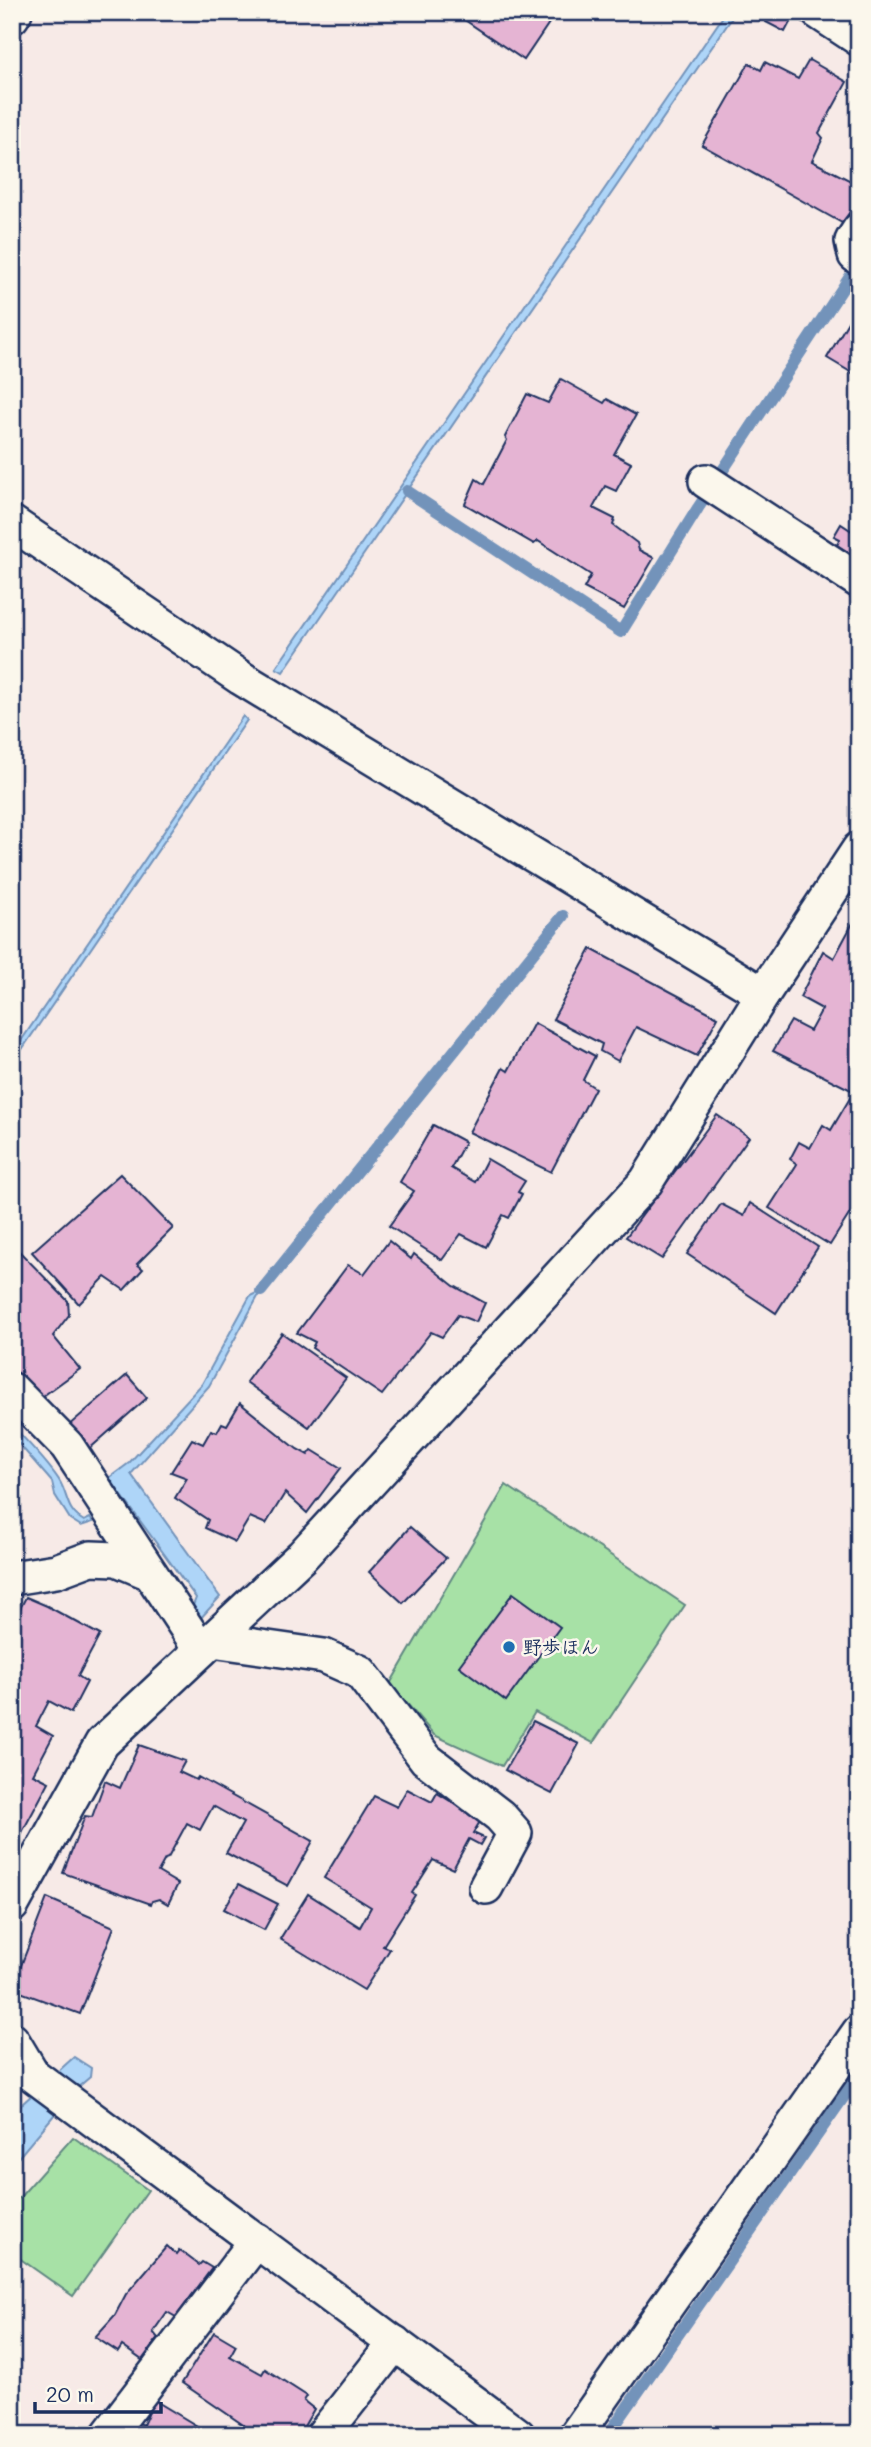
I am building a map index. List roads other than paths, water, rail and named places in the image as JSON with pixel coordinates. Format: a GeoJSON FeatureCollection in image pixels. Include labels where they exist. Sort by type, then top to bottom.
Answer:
{"type":"FeatureCollection","features":[{"type":"Feature","properties":{"kind":"street"},"geometry":{"type":"LineString","coordinates":[[12,17],[15,12]]}},
{"type":"Feature","properties":{"kind":"street"},"geometry":{"type":"LineString","coordinates":[[818,12],[859,39]]}},
{"type":"Feature","properties":{"kind":"street"},"geometry":{"type":"LineString","coordinates":[[859,230],[852,241],[855,255],[859,258]]}},
{"type":"Feature","properties":{"kind":"street"},"geometry":{"type":"LineString","coordinates":[[706,481],[859,581]]}},
{"type":"Feature","properties":{"kind":"street"},"geometry":{"type":"LineString","coordinates":[[12,523],[241,678],[763,994]]}},
{"type":"Feature","properties":{"kind":"street"},"geometry":{"type":"LineString","coordinates":[[12,1905],[102,1743],[302,1556],[646,1182],[763,994],[859,849]]}},
{"type":"Feature","properties":{"kind":"street"},"geometry":{"type":"LineString","coordinates":[[12,1390],[66,1446],[150,1573],[207,1645],[324,1656],[360,1672],[426,1759],[500,1816],[515,1833],[486,1887]]}},
{"type":"Feature","properties":{"kind":"street"},"geometry":{"type":"LineString","coordinates":[[14,1580],[56,1571],[91,1558],[117,1559],[150,1573]]}},
{"type":"Feature","properties":{"kind":"street"},"geometry":{"type":"LineString","coordinates":[[576,2435],[859,2032]]}},
{"type":"Feature","properties":{"kind":"street"},"geometry":{"type":"LineString","coordinates":[[17,2061],[518,2435]]}},
{"type":"Feature","properties":{"kind":"street"},"geometry":{"type":"LineString","coordinates":[[108,2435],[257,2240]]}},
{"type":"Feature","properties":{"kind":"street"},"geometry":{"type":"LineString","coordinates":[[323,2435],[394,2343]]}},
{"type":"Feature","properties":{"kind":"water"},"geometry":{"type":"Polygon","coordinates":[[[726,12],[736,12],[283,672],[276,668],[726,12]]]}},
{"type":"Feature","properties":{"kind":"water"},"geometry":{"type":"Polygon","coordinates":[[[243,716],[247,720],[12,1064],[12,1054],[243,716]]]}},
{"type":"Feature","properties":{"kind":"water"},"geometry":{"type":"Polygon","coordinates":[[[261,1291],[209,1386],[131,1474],[220,1597],[199,1620],[192,1608],[196,1598],[109,1478],[129,1463],[202,1384],[250,1296],[261,1291]]]}},
{"type":"Feature","properties":{"kind":"water"},"geometry":{"type":"Polygon","coordinates":[[[12,1425],[54,1473],[73,1512],[84,1521],[90,1518],[93,1522],[81,1526],[70,1519],[55,1495],[52,1482],[12,1436],[12,1425]]]}},
{"type":"Feature","properties":{"kind":"water"},"geometry":{"type":"Polygon","coordinates":[[[74,2057],[91,2068],[90,2077],[76,2089],[12,2165],[12,2113],[74,2057]]]}},
{"type":"Feature","properties":{"kind":"waterway"},"geometry":{"type":"LineString","coordinates":[[407,491],[621,632],[698,508],[859,263]]}},
{"type":"Feature","properties":{"kind":"waterway"},"geometry":{"type":"LineString","coordinates":[[261,1291],[563,916]]}},
{"type":"Feature","properties":{"kind":"waterway"},"geometry":{"type":"LineString","coordinates":[[608,2435],[859,2075]]}},
{"type":"Feature","properties":{"kind":"place","name":"野歩ほん"},"geometry":{"type":"Point","coordinates":[509,1647]}}]}
